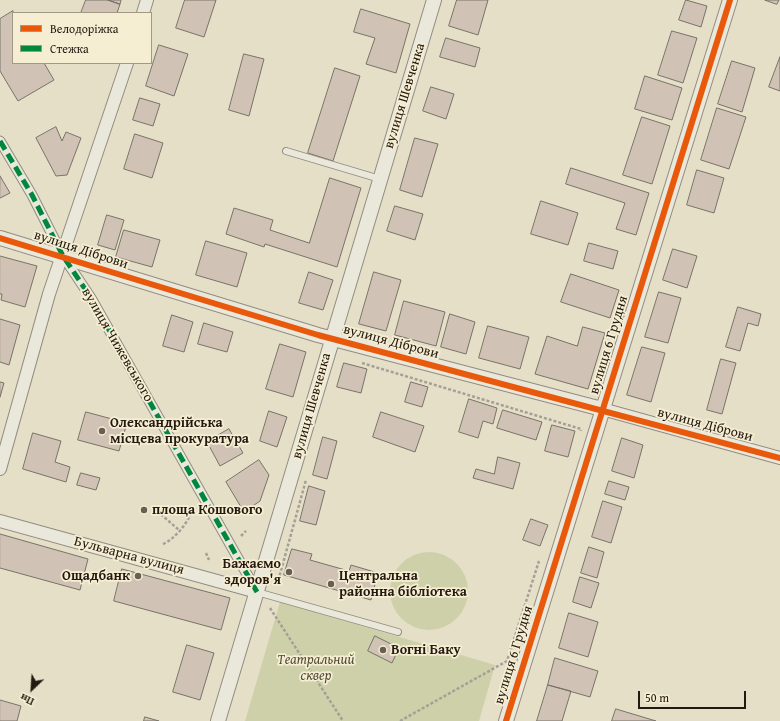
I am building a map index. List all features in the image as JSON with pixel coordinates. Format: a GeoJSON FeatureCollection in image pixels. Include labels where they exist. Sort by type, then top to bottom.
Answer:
{"type":"FeatureCollection","features":[{"type":"Feature","properties":{"kind":"street"},"geometry":{"type":"LineString","coordinates":[[143,12],[147,0]]}},
{"type":"Feature","properties":{"kind":"street","name":"вулиця Шевченка"},"geometry":{"type":"LineString","coordinates":[[218,721],[434,0]]}},
{"type":"Feature","properties":{"kind":"street","name":"вулиця 6 Грудня"},"geometry":{"type":"LineString","coordinates":[[506,721],[730,0]]}},
{"type":"Feature","properties":{"kind":"street"},"geometry":{"type":"LineString","coordinates":[[0,469],[49,294],[127,64]]}},
{"type":"Feature","properties":{"kind":"street","name":"вулиця Чижевського"},"geometry":{"type":"LineString","coordinates":[[0,141],[32,195],[63,256],[91,298],[257,592]]}},
{"type":"Feature","properties":{"kind":"street","name":"вулиця Діброви"},"geometry":{"type":"LineString","coordinates":[[0,238],[63,256],[82,264],[332,338],[602,409],[780,458]]}},
{"type":"Feature","properties":{"kind":"street","name":"Бульварна вулиця"},"geometry":{"type":"LineString","coordinates":[[0,521],[257,592]]}},
{"type":"Feature","properties":{"kind":"lane"},"geometry":{"type":"LineString","coordinates":[[286,151],[380,179]]}},
{"type":"Feature","properties":{"kind":"lane"},"geometry":{"type":"LineString","coordinates":[[257,592],[398,632]]}},
{"type":"Feature","properties":{"kind":"path"},"geometry":{"type":"LineString","coordinates":[[356,361],[581,429],[579,436]]}},
{"type":"Feature","properties":{"kind":"path"},"geometry":{"type":"LineString","coordinates":[[277,585],[307,478]]}},
{"type":"Feature","properties":{"kind":"path"},"geometry":{"type":"LineString","coordinates":[[163,544],[170,542],[189,518],[192,510]]}},
{"type":"Feature","properties":{"kind":"path"},"geometry":{"type":"LineString","coordinates":[[157,511],[179,530]]}},
{"type":"Feature","properties":{"kind":"path"},"geometry":{"type":"LineString","coordinates":[[241,536],[246,531]]}},
{"type":"Feature","properties":{"kind":"path"},"geometry":{"type":"LineString","coordinates":[[206,554],[209,560]]}},
{"type":"Feature","properties":{"kind":"path"},"geometry":{"type":"LineString","coordinates":[[400,721],[508,661],[541,556]]}},
{"type":"Feature","properties":{"kind":"path"},"geometry":{"type":"LineString","coordinates":[[270,608],[343,721]]}},
{"type":"Feature","properties":{"kind":"green space"},"geometry":{"type":"Polygon","coordinates":[[[429,552],[444,555],[456,564],[465,576],[468,591],[465,606],[456,618],[444,627],[429,630],[414,627],[402,618],[393,606],[390,591],[393,576],[402,564],[414,555],[429,552]]]}},
{"type":"Feature","properties":{"kind":"green space","name":"Театральний сквер"},"geometry":{"type":"Polygon","coordinates":[[[280,602],[495,665],[479,721],[245,721],[280,602]]]}},
{"type":"Feature","properties":{"kind":"building"},"geometry":{"type":"Polygon","coordinates":[[[86,0],[108,0],[120,4],[117,12],[81,12],[86,0]]]}},
{"type":"Feature","properties":{"kind":"building"},"geometry":{"type":"Polygon","coordinates":[[[108,0],[121,0],[120,4],[108,0]]]}},
{"type":"Feature","properties":{"kind":"building"},"geometry":{"type":"Polygon","coordinates":[[[185,0],[216,0],[204,37],[176,28],[185,0]]]}},
{"type":"Feature","properties":{"kind":"building"},"geometry":{"type":"Polygon","coordinates":[[[457,0],[488,0],[478,35],[449,26],[457,0]]]}},
{"type":"Feature","properties":{"kind":"building"},"geometry":{"type":"Polygon","coordinates":[[[686,0],[707,6],[701,27],[679,20],[686,0]]]}},
{"type":"Feature","properties":{"kind":"building"},"geometry":{"type":"Polygon","coordinates":[[[765,0],[779,0],[777,4],[765,0]]]}},
{"type":"Feature","properties":{"kind":"building"},"geometry":{"type":"Polygon","coordinates":[[[361,9],[410,24],[396,73],[366,64],[375,38],[354,32],[361,9]]]}},
{"type":"Feature","properties":{"kind":"building"},"geometry":{"type":"Polygon","coordinates":[[[13,11],[12,64],[45,64],[54,80],[18,101],[0,71],[0,19],[13,11]]]}},
{"type":"Feature","properties":{"kind":"building"},"geometry":{"type":"Polygon","coordinates":[[[672,31],[697,38],[683,83],[658,75],[672,31]]]}},
{"type":"Feature","properties":{"kind":"building"},"geometry":{"type":"Polygon","coordinates":[[[446,38],[480,48],[475,67],[440,57],[446,38]]]}},
{"type":"Feature","properties":{"kind":"building"},"geometry":{"type":"Polygon","coordinates":[[[159,45],[188,54],[174,96],[146,86],[159,45]]]}},
{"type":"Feature","properties":{"kind":"building"},"geometry":{"type":"Polygon","coordinates":[[[244,54],[264,59],[249,116],[229,110],[244,54]]]}},
{"type":"Feature","properties":{"kind":"building"},"geometry":{"type":"Polygon","coordinates":[[[780,57],[780,91],[769,87],[780,57]]]}},
{"type":"Feature","properties":{"kind":"building"},"geometry":{"type":"Polygon","coordinates":[[[732,61],[755,68],[742,112],[718,104],[732,61]]]}},
{"type":"Feature","properties":{"kind":"building"},"geometry":{"type":"Polygon","coordinates":[[[335,68],[360,76],[333,161],[308,153],[335,68]]]}},
{"type":"Feature","properties":{"kind":"building"},"geometry":{"type":"Polygon","coordinates":[[[645,76],[682,88],[672,120],[635,109],[645,76]]]}},
{"type":"Feature","properties":{"kind":"building"},"geometry":{"type":"Polygon","coordinates":[[[431,87],[454,94],[446,119],[423,111],[431,87]]]}},
{"type":"Feature","properties":{"kind":"building"},"geometry":{"type":"Polygon","coordinates":[[[140,98],[160,104],[153,126],[133,120],[140,98]]]}},
{"type":"Feature","properties":{"kind":"building"},"geometry":{"type":"Polygon","coordinates":[[[717,108],[746,117],[729,169],[701,160],[717,108]]]}},
{"type":"Feature","properties":{"kind":"building"},"geometry":{"type":"Polygon","coordinates":[[[642,117],[670,126],[652,184],[623,175],[642,117]]]}},
{"type":"Feature","properties":{"kind":"building"},"geometry":{"type":"Polygon","coordinates":[[[56,127],[62,141],[66,132],[81,138],[67,175],[56,176],[36,138],[56,127]]]}},
{"type":"Feature","properties":{"kind":"building"},"geometry":{"type":"Polygon","coordinates":[[[135,134],[163,143],[152,178],[124,169],[135,134]]]}},
{"type":"Feature","properties":{"kind":"building"},"geometry":{"type":"Polygon","coordinates":[[[415,138],[438,144],[422,197],[400,190],[415,138]]]}},
{"type":"Feature","properties":{"kind":"building"},"geometry":{"type":"Polygon","coordinates":[[[571,168],[649,193],[636,235],[616,229],[625,203],[566,184],[571,168]]]}},
{"type":"Feature","properties":{"kind":"building"},"geometry":{"type":"Polygon","coordinates":[[[697,170],[724,178],[714,213],[687,205],[697,170]]]}},
{"type":"Feature","properties":{"kind":"building"},"geometry":{"type":"Polygon","coordinates":[[[0,176],[10,193],[0,198],[0,176]]]}},
{"type":"Feature","properties":{"kind":"building"},"geometry":{"type":"Polygon","coordinates":[[[330,178],[361,188],[337,267],[265,244],[264,247],[226,234],[234,208],[273,220],[270,230],[309,243],[330,178]]]}},
{"type":"Feature","properties":{"kind":"building"},"geometry":{"type":"Polygon","coordinates":[[[541,201],[578,213],[568,245],[531,234],[541,201]]]}},
{"type":"Feature","properties":{"kind":"building"},"geometry":{"type":"Polygon","coordinates":[[[395,206],[423,214],[415,240],[387,231],[395,206]]]}},
{"type":"Feature","properties":{"kind":"building"},"geometry":{"type":"Polygon","coordinates":[[[107,215],[124,220],[115,250],[98,245],[107,215]]]}},
{"type":"Feature","properties":{"kind":"building"},"geometry":{"type":"Polygon","coordinates":[[[124,230],[160,240],[152,267],[116,257],[124,230]]]}},
{"type":"Feature","properties":{"kind":"building"},"geometry":{"type":"Polygon","coordinates":[[[206,241],[247,253],[237,287],[196,275],[206,241]]]}},
{"type":"Feature","properties":{"kind":"building"},"geometry":{"type":"Polygon","coordinates":[[[589,243],[618,251],[613,269],[584,261],[589,243]]]}},
{"type":"Feature","properties":{"kind":"building"},"geometry":{"type":"Polygon","coordinates":[[[673,249],[697,256],[687,288],[663,280],[673,249]]]}},
{"type":"Feature","properties":{"kind":"building"},"geometry":{"type":"Polygon","coordinates":[[[0,256],[37,266],[25,307],[1,300],[0,256]]]}},
{"type":"Feature","properties":{"kind":"building"},"geometry":{"type":"Polygon","coordinates":[[[309,272],[333,280],[323,310],[299,303],[309,272]]]}},
{"type":"Feature","properties":{"kind":"building"},"geometry":{"type":"Polygon","coordinates":[[[374,272],[401,280],[386,331],[359,324],[374,272]]]}},
{"type":"Feature","properties":{"kind":"building"},"geometry":{"type":"Polygon","coordinates":[[[571,274],[619,290],[610,318],[561,302],[571,274]]]}},
{"type":"Feature","properties":{"kind":"building"},"geometry":{"type":"Polygon","coordinates":[[[659,292],[681,298],[668,343],[645,337],[659,292]]]}},
{"type":"Feature","properties":{"kind":"building"},"geometry":{"type":"Polygon","coordinates":[[[404,301],[445,312],[436,346],[395,335],[404,301]]]}},
{"type":"Feature","properties":{"kind":"building"},"geometry":{"type":"Polygon","coordinates":[[[738,307],[761,314],[758,326],[748,323],[740,351],[726,347],[738,307]]]}},
{"type":"Feature","properties":{"kind":"building"},"geometry":{"type":"Polygon","coordinates":[[[450,314],[475,322],[466,354],[441,347],[450,314]]]}},
{"type":"Feature","properties":{"kind":"building"},"geometry":{"type":"Polygon","coordinates":[[[172,315],[193,322],[184,352],[163,346],[172,315]]]}},
{"type":"Feature","properties":{"kind":"building"},"geometry":{"type":"Polygon","coordinates":[[[0,319],[20,325],[9,365],[0,362],[0,319]]]}},
{"type":"Feature","properties":{"kind":"building"},"geometry":{"type":"Polygon","coordinates":[[[204,323],[233,332],[227,352],[198,344],[204,323]]]}},
{"type":"Feature","properties":{"kind":"building"},"geometry":{"type":"Polygon","coordinates":[[[488,326],[529,337],[520,369],[479,358],[488,326]]]}},
{"type":"Feature","properties":{"kind":"building"},"geometry":{"type":"Polygon","coordinates":[[[583,327],[605,333],[588,389],[535,374],[547,336],[577,346],[583,327]]]}},
{"type":"Feature","properties":{"kind":"building"},"geometry":{"type":"Polygon","coordinates":[[[280,344],[306,352],[293,397],[266,389],[280,344]]]}},
{"type":"Feature","properties":{"kind":"building"},"geometry":{"type":"Polygon","coordinates":[[[642,347],[665,353],[651,402],[627,395],[642,347]]]}},
{"type":"Feature","properties":{"kind":"building"},"geometry":{"type":"Polygon","coordinates":[[[721,359],[736,363],[722,414],[707,410],[721,359]]]}},
{"type":"Feature","properties":{"kind":"building"},"geometry":{"type":"Polygon","coordinates":[[[344,363],[367,369],[361,393],[337,387],[344,363]]]}},
{"type":"Feature","properties":{"kind":"building"},"geometry":{"type":"Polygon","coordinates":[[[0,382],[4,383],[0,397],[0,382]]]}},
{"type":"Feature","properties":{"kind":"building"},"geometry":{"type":"Polygon","coordinates":[[[411,382],[428,387],[422,407],[405,402],[411,382]]]}},
{"type":"Feature","properties":{"kind":"building"},"geometry":{"type":"Polygon","coordinates":[[[469,399],[497,408],[493,424],[483,421],[478,438],[459,432],[469,399]]]}},
{"type":"Feature","properties":{"kind":"building"},"geometry":{"type":"Polygon","coordinates":[[[503,410],[542,422],[536,440],[497,428],[503,410]]]}},
{"type":"Feature","properties":{"kind":"building"},"geometry":{"type":"Polygon","coordinates":[[[269,411],[287,417],[277,447],[260,441],[269,411]]]}},
{"type":"Feature","properties":{"kind":"building","name":"Олександрійська місцева прокуратура"},"geometry":{"type":"Polygon","coordinates":[[[86,412],[127,423],[119,451],[78,440],[86,412]]]}},
{"type":"Feature","properties":{"kind":"building"},"geometry":{"type":"Polygon","coordinates":[[[381,412],[424,426],[415,452],[373,437],[381,412]]]}},
{"type":"Feature","properties":{"kind":"building"},"geometry":{"type":"Polygon","coordinates":[[[552,425],[575,431],[568,457],[545,451],[552,425]]]}},
{"type":"Feature","properties":{"kind":"building"},"geometry":{"type":"Polygon","coordinates":[[[229,429],[243,453],[220,466],[207,442],[229,429]]]}},
{"type":"Feature","properties":{"kind":"building"},"geometry":{"type":"Polygon","coordinates":[[[33,433],[61,441],[55,462],[70,467],[66,482],[23,469],[33,433]]]}},
{"type":"Feature","properties":{"kind":"building"},"geometry":{"type":"Polygon","coordinates":[[[323,437],[337,441],[327,479],[313,475],[323,437]]]}},
{"type":"Feature","properties":{"kind":"building"},"geometry":{"type":"Polygon","coordinates":[[[622,438],[643,445],[634,478],[612,471],[622,438]]]}},
{"type":"Feature","properties":{"kind":"building"},"geometry":{"type":"Polygon","coordinates":[[[498,457],[520,463],[513,489],[473,478],[476,469],[494,474],[498,457]]]}},
{"type":"Feature","properties":{"kind":"building"},"geometry":{"type":"Polygon","coordinates":[[[259,460],[269,475],[260,501],[244,512],[226,482],[259,460]]]}},
{"type":"Feature","properties":{"kind":"building"},"geometry":{"type":"Polygon","coordinates":[[[81,473],[100,478],[96,490],[77,485],[81,473]]]}},
{"type":"Feature","properties":{"kind":"building"},"geometry":{"type":"Polygon","coordinates":[[[609,481],[629,487],[625,500],[605,494],[609,481]]]}},
{"type":"Feature","properties":{"kind":"building"},"geometry":{"type":"Polygon","coordinates":[[[309,486],[325,491],[316,525],[300,521],[309,486]]]}},
{"type":"Feature","properties":{"kind":"building"},"geometry":{"type":"Polygon","coordinates":[[[603,501],[622,507],[611,543],[592,537],[603,501]]]}},
{"type":"Feature","properties":{"kind":"building"},"geometry":{"type":"Polygon","coordinates":[[[531,519],[548,525],[540,546],[523,540],[531,519]]]}},
{"type":"Feature","properties":{"kind":"building"},"geometry":{"type":"Polygon","coordinates":[[[0,534],[88,559],[80,590],[0,568],[0,534]]]}},
{"type":"Feature","properties":{"kind":"building"},"geometry":{"type":"Polygon","coordinates":[[[589,547],[604,552],[597,578],[581,573],[589,547]]]}},
{"type":"Feature","properties":{"kind":"building"},"geometry":{"type":"Polygon","coordinates":[[[292,549],[312,554],[310,560],[349,571],[351,565],[378,573],[371,600],[284,575],[292,549]]]}},
{"type":"Feature","properties":{"kind":"building"},"geometry":{"type":"Polygon","coordinates":[[[122,569],[230,598],[221,630],[114,601],[122,569]]]}},
{"type":"Feature","properties":{"kind":"building"},"geometry":{"type":"Polygon","coordinates":[[[580,577],[599,583],[591,608],[573,602],[580,577]]]}},
{"type":"Feature","properties":{"kind":"building"},"geometry":{"type":"Polygon","coordinates":[[[569,613],[598,622],[588,657],[559,648],[569,613]]]}},
{"type":"Feature","properties":{"kind":"building","name":"Вогні Баку"},"geometry":{"type":"Polygon","coordinates":[[[375,636],[399,648],[392,663],[368,651],[375,636]]]}},
{"type":"Feature","properties":{"kind":"building"},"geometry":{"type":"Polygon","coordinates":[[[187,645],[214,653],[200,700],[173,692],[187,645]]]}},
{"type":"Feature","properties":{"kind":"building"},"geometry":{"type":"Polygon","coordinates":[[[555,658],[598,671],[590,697],[548,685],[555,658]]]}},
{"type":"Feature","properties":{"kind":"building"},"geometry":{"type":"Polygon","coordinates":[[[548,685],[571,691],[562,721],[537,721],[548,685]]]}},
{"type":"Feature","properties":{"kind":"building"},"geometry":{"type":"Polygon","coordinates":[[[0,700],[21,706],[17,721],[0,721],[0,700]]]}},
{"type":"Feature","properties":{"kind":"building"},"geometry":{"type":"Polygon","coordinates":[[[616,709],[656,721],[612,721],[616,709]]]}},
{"type":"Feature","properties":{"kind":"building"},"geometry":{"type":"Polygon","coordinates":[[[145,717],[159,721],[144,721],[145,717]]]}},
{"type":"Feature","properties":{"kind":"marked path"},"geometry":{"type":"LineString","coordinates":[[0,141],[32,195],[63,256],[91,298],[257,592]]}},
{"type":"Feature","properties":{"kind":"cycle path"},"geometry":{"type":"LineString","coordinates":[[506,721],[730,0]]}},
{"type":"Feature","properties":{"kind":"cycle path"},"geometry":{"type":"LineString","coordinates":[[0,238],[318,335],[780,458]]}},
{"type":"Feature","properties":{"kind":"place","name":"Олександрійська місцева прокуратура"},"geometry":{"type":"Point","coordinates":[102,431]}},
{"type":"Feature","properties":{"kind":"place","name":"площа Кошового"},"geometry":{"type":"Point","coordinates":[144,510]}},
{"type":"Feature","properties":{"kind":"place","name":"Бажаємо здоров'я"},"geometry":{"type":"Point","coordinates":[289,572]}},
{"type":"Feature","properties":{"kind":"place","name":"Ощадбанк"},"geometry":{"type":"Point","coordinates":[138,576]}},
{"type":"Feature","properties":{"kind":"place","name":"Центральна районна бібліотека"},"geometry":{"type":"Point","coordinates":[331,584]}},
{"type":"Feature","properties":{"kind":"place","name":"Вогні Баку"},"geometry":{"type":"Point","coordinates":[383,650]}}]}
